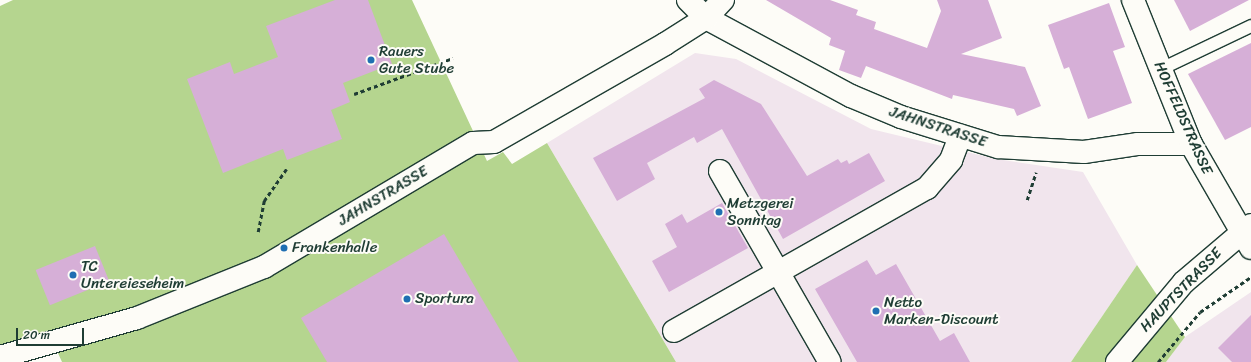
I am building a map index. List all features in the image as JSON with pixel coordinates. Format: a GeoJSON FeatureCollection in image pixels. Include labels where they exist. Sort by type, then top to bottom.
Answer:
{"type":"FeatureCollection","features":[{"type":"Feature","properties":{"kind":"street","name":"JAHNSTRASSE"},"geometry":{"type":"LineString","coordinates":[[688,0],[706,18],[851,96],[960,136],[998,147],[1042,152],[1191,144]]}},
{"type":"Feature","properties":{"kind":"street"},"geometry":{"type":"LineString","coordinates":[[706,18],[723,0]]}},
{"type":"Feature","properties":{"kind":"street","name":"HOFFELDSTRASSE"},"geometry":{"type":"LineString","coordinates":[[1133,0],[1191,144],[1248,235]]}},
{"type":"Feature","properties":{"kind":"street","name":"JAHNSTRASSE"},"geometry":{"type":"LineString","coordinates":[[0,357],[137,318],[264,267],[473,143],[494,142],[706,18]]}},
{"type":"Feature","properties":{"kind":"street"},"geometry":{"type":"LineString","coordinates":[[674,331],[927,188],[951,160],[960,136]]}},
{"type":"Feature","properties":{"kind":"street"},"geometry":{"type":"LineString","coordinates":[[720,171],[830,362]]}},
{"type":"Feature","properties":{"kind":"street","name":"HAUPTSTRASSE"},"geometry":{"type":"LineString","coordinates":[[1117,362],[1184,282],[1248,235]]}},
{"type":"Feature","properties":{"kind":"lane"},"geometry":{"type":"LineString","coordinates":[[1160,69],[1251,26]]}},
{"type":"Feature","properties":{"kind":"path"},"geometry":{"type":"LineString","coordinates":[[354,94],[453,58]]}},
{"type":"Feature","properties":{"kind":"path"},"geometry":{"type":"LineString","coordinates":[[1027,200],[1042,152]]}},
{"type":"Feature","properties":{"kind":"path"},"geometry":{"type":"LineString","coordinates":[[258,232],[264,201],[286,169]]}},
{"type":"Feature","properties":{"kind":"path"},"geometry":{"type":"LineString","coordinates":[[1158,362],[1200,312],[1251,277]]}},
{"type":"Feature","properties":{"kind":"shaded area"},"geometry":{"type":"Polygon","coordinates":[[[695,53],[736,59],[871,129],[996,159],[1083,172],[1137,265],[1071,362],[676,362],[547,143],[695,53]]]}},
{"type":"Feature","properties":{"kind":"shaded area"},"geometry":{"type":"Polygon","coordinates":[[[1251,292],[1251,362],[1166,362],[1185,337],[1251,292]]]}},
{"type":"Feature","properties":{"kind":"green space","name":"Frankenhalle"},"geometry":{"type":"Polygon","coordinates":[[[13,0],[412,0],[487,161],[503,152],[512,164],[547,143],[676,362],[62,362],[57,351],[0,362],[0,6],[13,0]]]}},
{"type":"Feature","properties":{"kind":"green space"},"geometry":{"type":"Polygon","coordinates":[[[1137,265],[1185,337],[1166,362],[1071,362],[1137,265]]]}},
{"type":"Feature","properties":{"kind":"building"},"geometry":{"type":"Polygon","coordinates":[[[335,0],[368,0],[392,64],[343,83],[350,102],[331,110],[342,139],[287,160],[283,149],[223,173],[187,79],[230,62],[234,74],[278,57],[266,26],[335,0]]]}},
{"type":"Feature","properties":{"kind":"building"},"geometry":{"type":"Polygon","coordinates":[[[766,0],[830,0],[858,10],[856,15],[876,22],[874,29],[927,48],[941,11],[937,0],[988,0],[1002,38],[961,54],[1025,67],[1041,106],[1017,116],[1014,109],[953,95],[952,99],[866,66],[861,78],[839,70],[845,51],[829,45],[831,38],[766,0]]]}},
{"type":"Feature","properties":{"kind":"building"},"geometry":{"type":"Polygon","coordinates":[[[1174,0],[1249,0],[1190,31],[1174,0]]]}},
{"type":"Feature","properties":{"kind":"building"},"geometry":{"type":"Polygon","coordinates":[[[1109,3],[1125,47],[1113,51],[1132,103],[1088,119],[1069,67],[1064,69],[1048,25],[1109,3]]]}},
{"type":"Feature","properties":{"kind":"building"},"geometry":{"type":"Polygon","coordinates":[[[1251,43],[1251,127],[1225,140],[1188,74],[1251,43]]]}},
{"type":"Feature","properties":{"kind":"building"},"geometry":{"type":"Polygon","coordinates":[[[714,80],[761,104],[807,176],[838,159],[841,163],[847,160],[849,164],[869,153],[885,181],[783,239],[722,129],[697,143],[694,137],[647,163],[655,179],[617,201],[593,158],[705,98],[699,89],[714,80]]]}},
{"type":"Feature","properties":{"kind":"building"},"geometry":{"type":"Polygon","coordinates":[[[722,203],[748,248],[669,292],[652,261],[677,247],[665,224],[682,214],[687,223],[722,203]]]}},
{"type":"Feature","properties":{"kind":"building","name":"Sportura"},"geometry":{"type":"Polygon","coordinates":[[[444,234],[519,362],[327,362],[301,318],[444,234]]]}},
{"type":"Feature","properties":{"kind":"building","name":"TC Untereieseheim"},"geometry":{"type":"Polygon","coordinates":[[[95,246],[109,281],[50,305],[36,270],[95,246]]]}},
{"type":"Feature","properties":{"kind":"building","name":"Netto Marken-Discount"},"geometry":{"type":"Polygon","coordinates":[[[867,260],[876,275],[896,264],[940,341],[954,333],[970,362],[857,362],[815,289],[867,260]]]}},
{"type":"Feature","properties":{"kind":"building"},"geometry":{"type":"Polygon","coordinates":[[[1251,315],[1251,362],[1232,362],[1218,348],[1251,315]]]}},
{"type":"Feature","properties":{"kind":"place","name":"Rauers Gute Stube"},"geometry":{"type":"Point","coordinates":[371,60]}},
{"type":"Feature","properties":{"kind":"place","name":"Metzgerei Sonntag"},"geometry":{"type":"Point","coordinates":[719,212]}},
{"type":"Feature","properties":{"kind":"place","name":"Frankenhalle"},"geometry":{"type":"Point","coordinates":[284,248]}},
{"type":"Feature","properties":{"kind":"place","name":"TC Untereieseheim"},"geometry":{"type":"Point","coordinates":[73,275]}},
{"type":"Feature","properties":{"kind":"place","name":"Sportura"},"geometry":{"type":"Point","coordinates":[407,299]}},
{"type":"Feature","properties":{"kind":"place","name":"Netto Marken-Discount"},"geometry":{"type":"Point","coordinates":[876,311]}}]}
